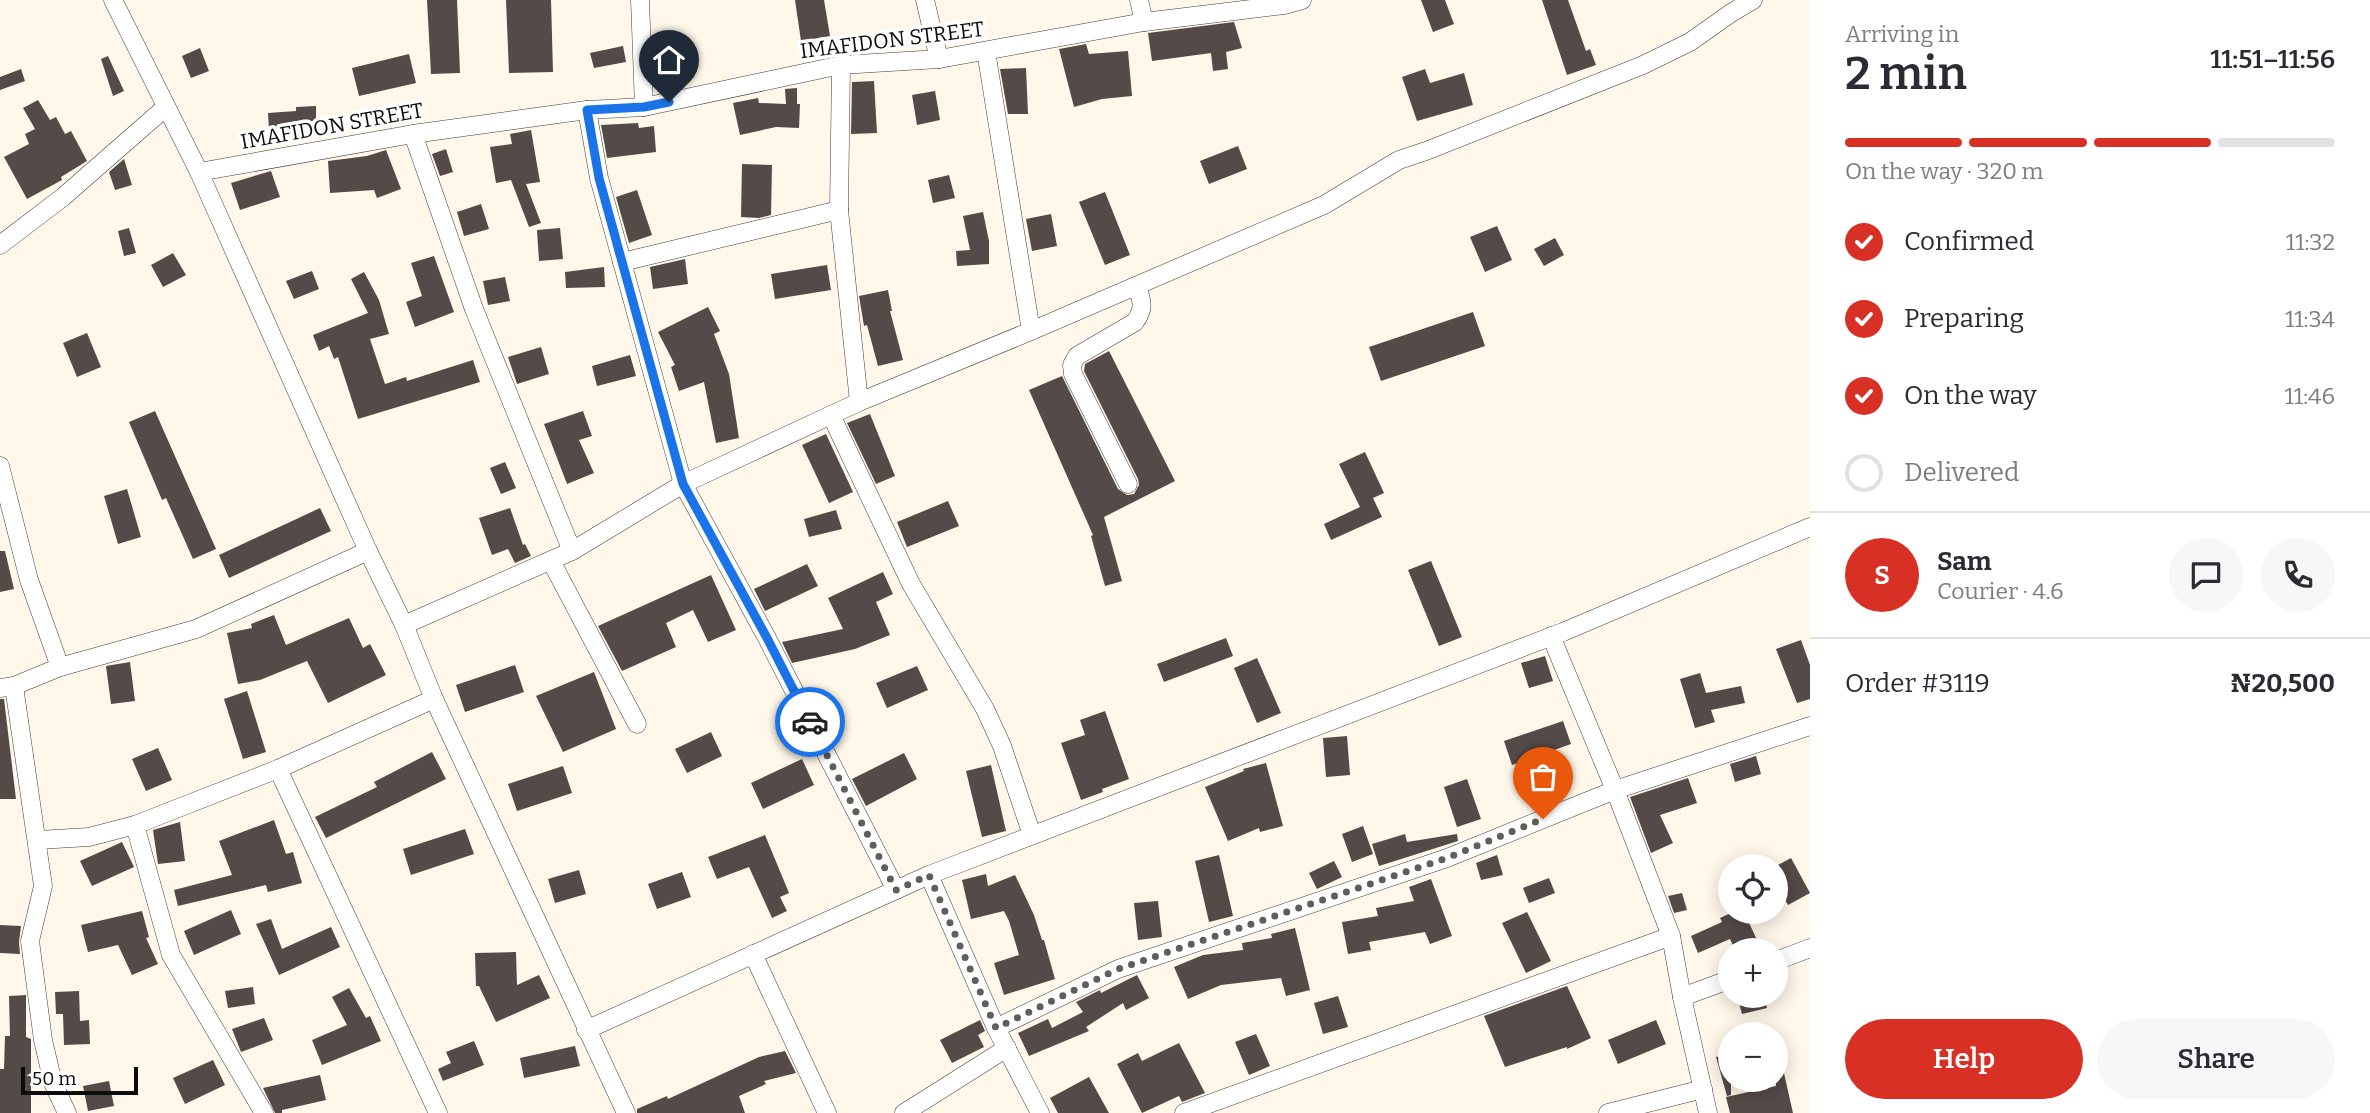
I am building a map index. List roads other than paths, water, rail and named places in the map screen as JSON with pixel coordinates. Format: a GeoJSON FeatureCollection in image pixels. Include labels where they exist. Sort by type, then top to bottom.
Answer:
{"type":"FeatureCollection","features":[{"type":"Feature","properties":{"kind":"street"},"geometry":{"type":"LineString","coordinates":[[113,0],[199,172],[368,551],[404,625],[434,699],[626,1113]]}},
{"type":"Feature","properties":{"kind":"street"},"geometry":{"type":"LineString","coordinates":[[640,0],[644,107]]}},
{"type":"Feature","properties":{"kind":"street"},"geometry":{"type":"LineString","coordinates":[[925,0],[939,59]]}},
{"type":"Feature","properties":{"kind":"street"},"geometry":{"type":"LineString","coordinates":[[1139,0],[1144,22]]}},
{"type":"Feature","properties":{"kind":"street","name":"IMAFIDON STREET"},"geometry":{"type":"LineString","coordinates":[[199,172],[413,134],[587,110],[644,107],[841,65],[939,59],[1144,22],[1284,5],[1302,0]]}},
{"type":"Feature","properties":{"kind":"street"},"geometry":{"type":"LineString","coordinates":[[404,625],[572,551],[683,484],[859,401],[1031,331],[1324,205],[1399,160],[1643,65],[1690,42],[1753,0]]}},
{"type":"Feature","properties":{"kind":"street"},"geometry":{"type":"LineString","coordinates":[[986,51],[1031,331]]}},
{"type":"Feature","properties":{"kind":"street"},"geometry":{"type":"LineString","coordinates":[[841,65],[839,210],[859,401]]}},
{"type":"Feature","properties":{"kind":"street"},"geometry":{"type":"LineString","coordinates":[[0,245],[63,197],[166,107]]}},
{"type":"Feature","properties":{"kind":"street"},"geometry":{"type":"LineString","coordinates":[[587,110],[599,178],[683,484],[767,638],[896,890]]}},
{"type":"Feature","properties":{"kind":"street"},"geometry":{"type":"LineString","coordinates":[[413,134],[474,309],[572,551]]}},
{"type":"Feature","properties":{"kind":"street"},"geometry":{"type":"LineString","coordinates":[[622,262],[839,210]]}},
{"type":"Feature","properties":{"kind":"street"},"geometry":{"type":"LineString","coordinates":[[1128,484],[1073,374],[1072,365],[1077,356],[1135,322],[1143,304],[1137,286]]}},
{"type":"Feature","properties":{"kind":"street"},"geometry":{"type":"LineString","coordinates":[[831,415],[911,584],[985,709],[1002,746],[1032,835]]}},
{"type":"Feature","properties":{"kind":"street"},"geometry":{"type":"LineString","coordinates":[[0,466],[29,580],[60,667]]}},
{"type":"Feature","properties":{"kind":"street"},"geometry":{"type":"LineString","coordinates":[[586,1030],[929,875],[1551,636],[1810,527]]}},
{"type":"Feature","properties":{"kind":"street"},"geometry":{"type":"LineString","coordinates":[[67,1113],[52,1083],[43,1040],[30,941],[43,886],[38,840],[7,687],[60,667],[196,629],[368,551]]}},
{"type":"Feature","properties":{"kind":"street"},"geometry":{"type":"LineString","coordinates":[[551,561],[637,724]]}},
{"type":"Feature","properties":{"kind":"street"},"geometry":{"type":"LineString","coordinates":[[1551,636],[1615,790],[1671,936],[1708,1113]]}},
{"type":"Feature","properties":{"kind":"street"},"geometry":{"type":"LineString","coordinates":[[38,840],[89,837],[135,825],[278,769],[434,699]]}},
{"type":"Feature","properties":{"kind":"street"},"geometry":{"type":"LineString","coordinates":[[996,1028],[1118,969],[1447,858],[1615,790],[1810,726]]}},
{"type":"Feature","properties":{"kind":"street"},"geometry":{"type":"LineString","coordinates":[[278,769],[438,1113]]}},
{"type":"Feature","properties":{"kind":"street"},"geometry":{"type":"LineString","coordinates":[[135,825],[171,955],[264,1113]]}},
{"type":"Feature","properties":{"kind":"street"},"geometry":{"type":"LineString","coordinates":[[929,875],[996,1028],[1040,1113]]}},
{"type":"Feature","properties":{"kind":"street"},"geometry":{"type":"LineString","coordinates":[[1184,1113],[1671,936]]}},
{"type":"Feature","properties":{"kind":"street"},"geometry":{"type":"LineString","coordinates":[[1788,956],[1810,948]]}},
{"type":"Feature","properties":{"kind":"street"},"geometry":{"type":"LineString","coordinates":[[752,954],[827,1113]]}},
{"type":"Feature","properties":{"kind":"street"},"geometry":{"type":"LineString","coordinates":[[1682,998],[1718,984]]}},
{"type":"Feature","properties":{"kind":"street"},"geometry":{"type":"LineString","coordinates":[[904,1113],[1007,1048]]}},
{"type":"Feature","properties":{"kind":"street"},"geometry":{"type":"LineString","coordinates":[[1608,1113],[1703,1089]]}}]}
